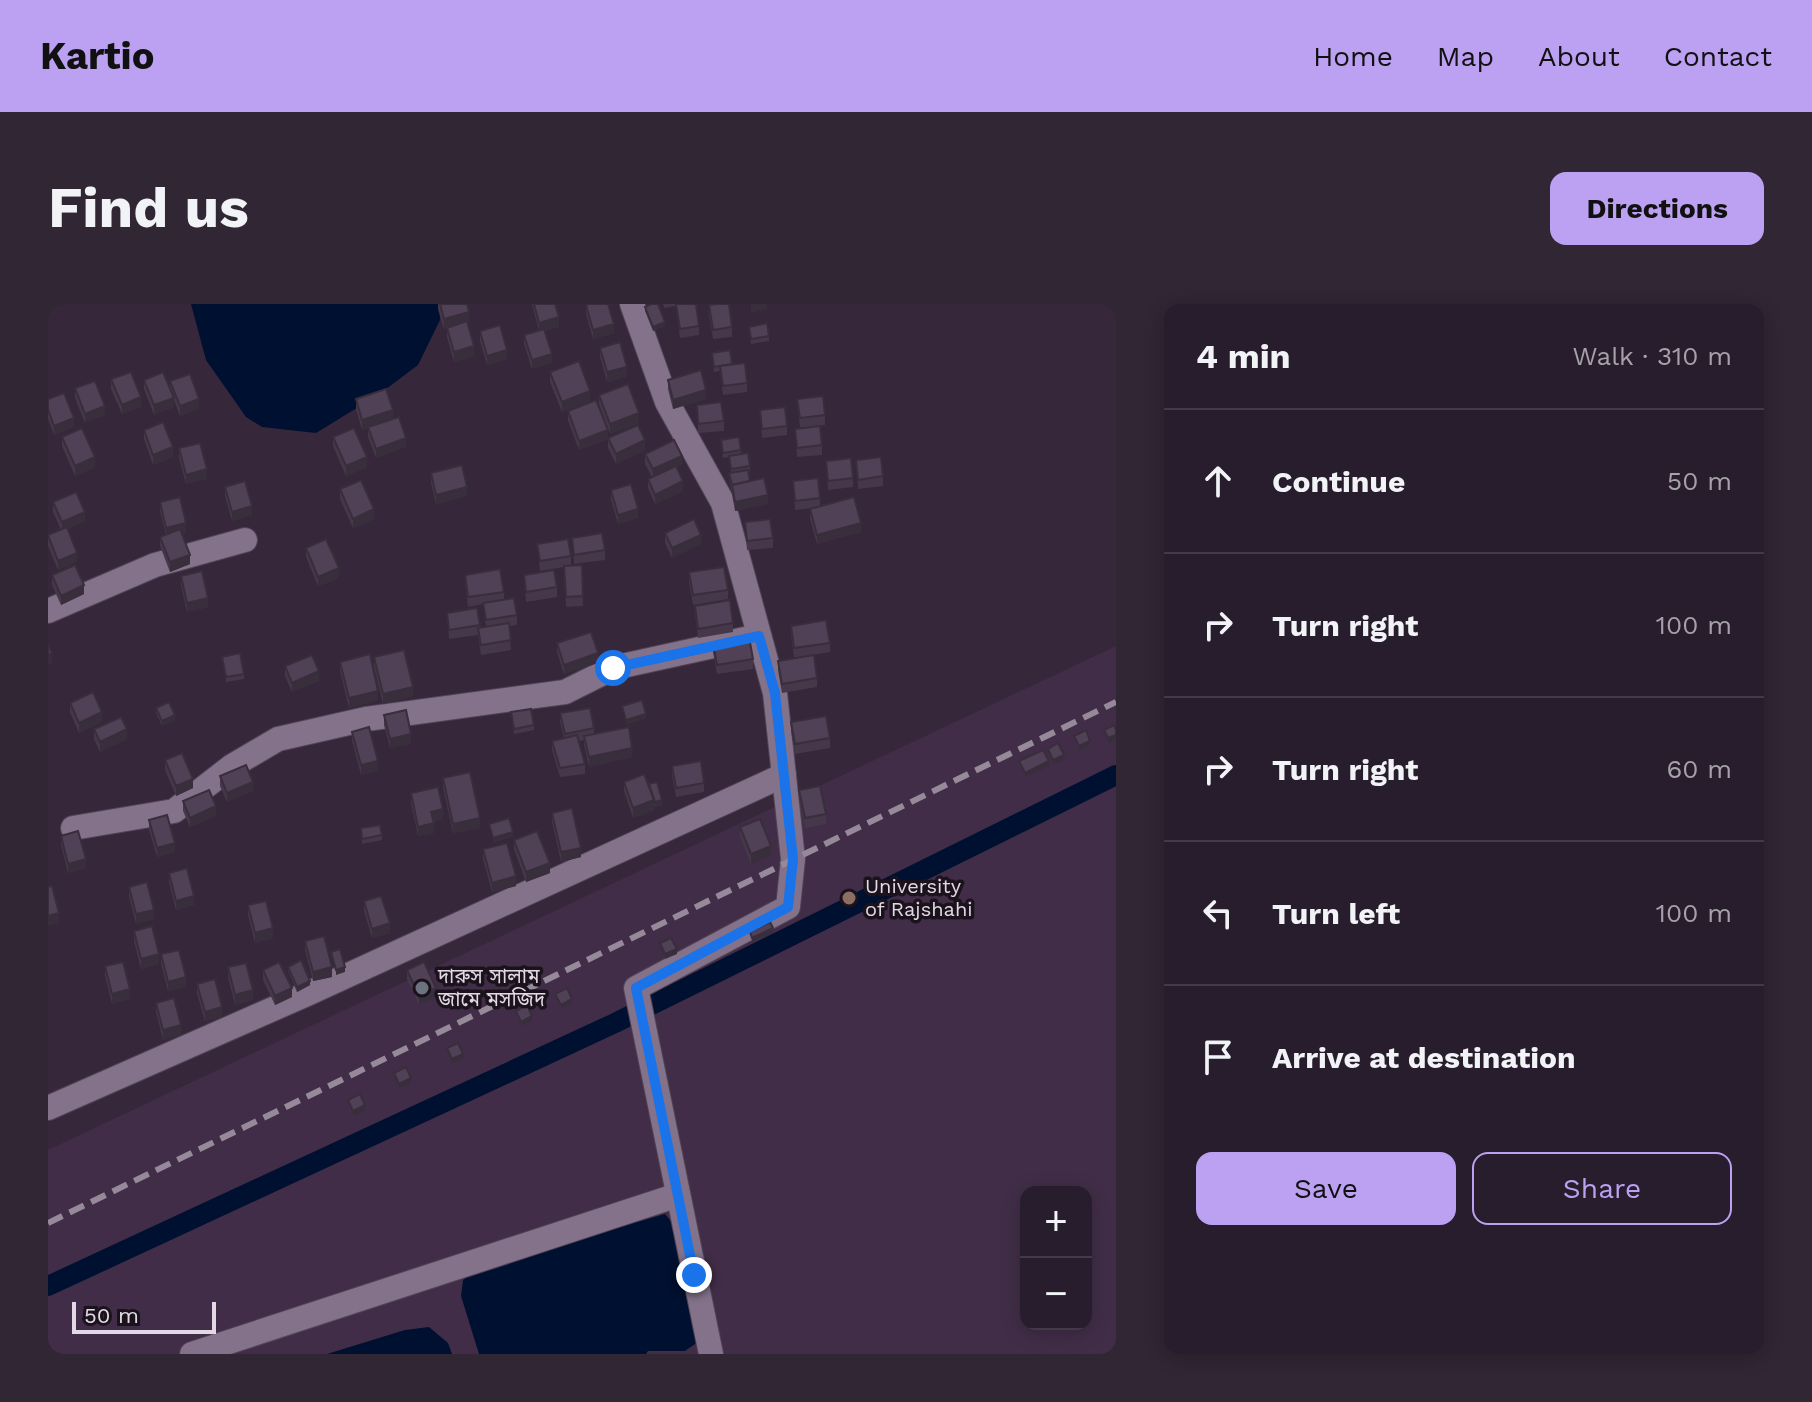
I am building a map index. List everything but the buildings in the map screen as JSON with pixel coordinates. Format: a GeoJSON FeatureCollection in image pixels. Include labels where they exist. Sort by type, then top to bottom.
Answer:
{"type":"FeatureCollection","features":[{"type":"Feature","properties":{"kind":"street"},"geometry":{"type":"LineString","coordinates":[[632,304],[667,402],[723,503],[775,693],[793,859],[788,907],[636,988],[711,1354]]}},
{"type":"Feature","properties":{"kind":"street"},"geometry":{"type":"LineString","coordinates":[[48,611],[155,565],[245,540]]}},
{"type":"Feature","properties":{"kind":"street"},"geometry":{"type":"LineString","coordinates":[[73,828],[174,811],[232,766],[278,739],[366,719],[565,692],[613,668],[759,636]]}},
{"type":"Feature","properties":{"kind":"street"},"geometry":{"type":"LineString","coordinates":[[48,1108],[307,994],[784,775]]}},
{"type":"Feature","properties":{"kind":"street"},"geometry":{"type":"LineString","coordinates":[[192,1354],[678,1195]]}},
{"type":"Feature","properties":{"kind":"shaded area","name":"University of Rajshahi"},"geometry":{"type":"Polygon","coordinates":[[[1116,646],[1116,1354],[48,1354],[48,1150],[1116,646]]]}},
{"type":"Feature","properties":{"kind":"water"},"geometry":{"type":"Polygon","coordinates":[[[191,304],[439,304],[440,320],[418,365],[378,395],[316,433],[262,427],[246,417],[206,360],[191,304]]]}},
{"type":"Feature","properties":{"kind":"water"},"geometry":{"type":"Polygon","coordinates":[[[665,1214],[674,1225],[698,1342],[685,1351],[648,1351],[646,1354],[479,1354],[461,1296],[463,1280],[477,1268],[665,1214]]]}},
{"type":"Feature","properties":{"kind":"water"},"geometry":{"type":"Polygon","coordinates":[[[429,1327],[448,1343],[452,1354],[327,1354],[405,1330],[429,1327]]]}},
{"type":"Feature","properties":{"kind":"waterway"},"geometry":{"type":"LineString","coordinates":[[48,1286],[615,1023],[1116,775]]}},
{"type":"Feature","properties":{"kind":"railway"},"geometry":{"type":"LineString","coordinates":[[48,1223],[1116,702]]}},
{"type":"Feature","properties":{"kind":"place","name":"University of Rajshahi"},"geometry":{"type":"Point","coordinates":[849,898]}},
{"type":"Feature","properties":{"kind":"place","name":"দারুস সালাম জামে মসজিদ"},"geometry":{"type":"Point","coordinates":[422,988]}},
{"type":"Feature","properties":{"kind":"route"},"geometry":{"type":"LineString","coordinates":[[613,668],[759,636],[775,693],[793,859],[788,907],[636,988],[694,1275]]}}]}
